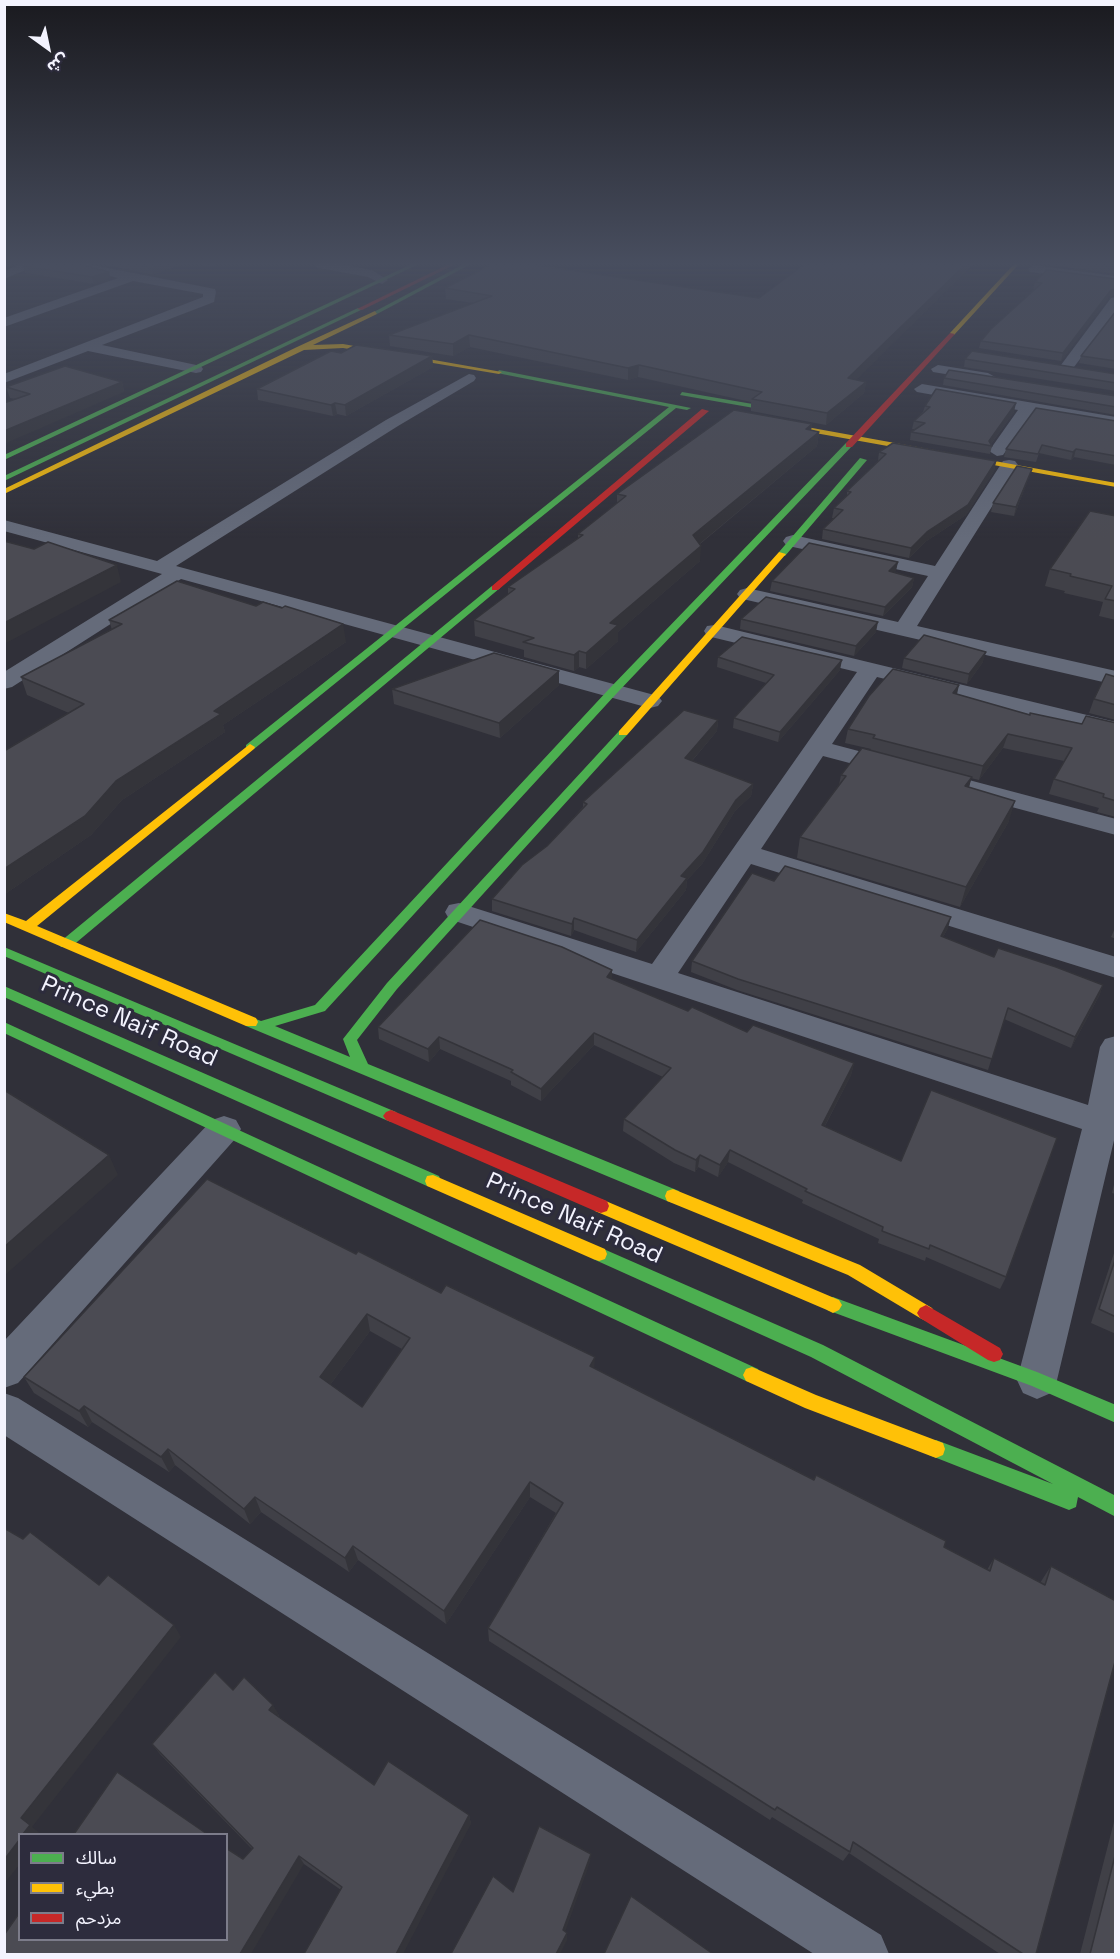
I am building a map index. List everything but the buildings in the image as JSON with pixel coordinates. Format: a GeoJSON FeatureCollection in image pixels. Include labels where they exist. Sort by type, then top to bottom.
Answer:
{"type":"FeatureCollection","features":[{"type":"Feature","properties":{"kind":"main road"},"geometry":{"type":"LineString","coordinates":[[4,458],[224,355]]}},
{"type":"Feature","properties":{"kind":"main road"},"geometry":{"type":"LineString","coordinates":[[4,470],[244,355]]}},
{"type":"Feature","properties":{"kind":"main road"},"geometry":{"type":"LineString","coordinates":[[4,479],[263,355]]}},
{"type":"Feature","properties":{"kind":"main road"},"geometry":{"type":"LineString","coordinates":[[4,492],[284,355]]}},
{"type":"Feature","properties":{"kind":"main road"},"geometry":{"type":"LineString","coordinates":[[390,355],[470,372]]}},
{"type":"Feature","properties":{"kind":"main road"},"geometry":{"type":"LineString","coordinates":[[362,1068],[350,1039],[392,986],[715,631],[888,429],[484,355]]}},
{"type":"Feature","properties":{"kind":"main road"},"geometry":{"type":"LineString","coordinates":[[260,1026],[320,1008],[613,692],[932,355]]}},
{"type":"Feature","properties":{"kind":"main road"},"geometry":{"type":"LineString","coordinates":[[918,393],[951,355]]}},
{"type":"Feature","properties":{"kind":"main road"},"geometry":{"type":"LineString","coordinates":[[494,371],[674,406],[878,441],[1116,473]]}},
{"type":"Feature","properties":{"kind":"main road"},"geometry":{"type":"LineString","coordinates":[[27,927],[674,406]]}},
{"type":"Feature","properties":{"kind":"main road"},"geometry":{"type":"LineString","coordinates":[[66,944],[434,641],[705,411]]}},
{"type":"Feature","properties":{"kind":"main road"},"geometry":{"type":"LineString","coordinates":[[921,435],[1003,458],[1116,484]]}},
{"type":"Feature","properties":{"kind":"main road"},"geometry":{"type":"LineString","coordinates":[[116,855],[158,869]]}},
{"type":"Feature","properties":{"kind":"main road","name":"Prince Naif Road"},"geometry":{"type":"LineString","coordinates":[[4,917],[260,1026],[854,1270],[1037,1380]]}},
{"type":"Feature","properties":{"kind":"main road","name":"Prince Naif Road"},"geometry":{"type":"LineString","coordinates":[[4,951],[842,1310],[1037,1380],[1116,1414]]}},
{"type":"Feature","properties":{"kind":"main road","name":"Prince Naif Road"},"geometry":{"type":"LineString","coordinates":[[4,991],[817,1351],[1116,1507]]}},
{"type":"Feature","properties":{"kind":"main road"},"geometry":{"type":"LineString","coordinates":[[4,1027],[811,1402],[1116,1517]]}},
{"type":"Feature","properties":{"kind":"street"},"geometry":{"type":"LineString","coordinates":[[4,379],[67,355]]}},
{"type":"Feature","properties":{"kind":"street"},"geometry":{"type":"LineString","coordinates":[[130,355],[196,369]]}},
{"type":"Feature","properties":{"kind":"street"},"geometry":{"type":"LineString","coordinates":[[1072,355],[1060,367],[1086,371]]}},
{"type":"Feature","properties":{"kind":"street"},"geometry":{"type":"LineString","coordinates":[[938,369],[997,379]]}},
{"type":"Feature","properties":{"kind":"street"},"geometry":{"type":"LineString","coordinates":[[4,682],[470,372],[494,371]]}},
{"type":"Feature","properties":{"kind":"street"},"geometry":{"type":"LineString","coordinates":[[918,393],[1116,422]]}},
{"type":"Feature","properties":{"kind":"street"},"geometry":{"type":"LineString","coordinates":[[903,630],[940,573],[1028,408]]}},
{"type":"Feature","properties":{"kind":"street"},"geometry":{"type":"LineString","coordinates":[[4,525],[650,702]]}},
{"type":"Feature","properties":{"kind":"street"},"geometry":{"type":"LineString","coordinates":[[793,541],[940,573]]}},
{"type":"Feature","properties":{"kind":"street"},"geometry":{"type":"LineString","coordinates":[[747,594],[1116,678]]}},
{"type":"Feature","properties":{"kind":"street"},"geometry":{"type":"LineString","coordinates":[[715,631],[1116,729]]}},
{"type":"Feature","properties":{"kind":"street"},"geometry":{"type":"LineString","coordinates":[[658,977],[872,669]]}},
{"type":"Feature","properties":{"kind":"street"},"geometry":{"type":"LineString","coordinates":[[817,747],[1116,827]]}},
{"type":"Feature","properties":{"kind":"street"},"geometry":{"type":"LineString","coordinates":[[745,853],[1116,968]]}},
{"type":"Feature","properties":{"kind":"street"},"geometry":{"type":"LineString","coordinates":[[459,912],[1101,1122]]}},
{"type":"Feature","properties":{"kind":"street"},"geometry":{"type":"LineString","coordinates":[[1037,1380],[1101,1122],[1116,1047]]}},
{"type":"Feature","properties":{"kind":"street"},"geometry":{"type":"LineString","coordinates":[[4,1370],[224,1129]]}},
{"type":"Feature","properties":{"kind":"street"},"geometry":{"type":"LineString","coordinates":[[4,1412],[862,1954]]}},
{"type":"Feature","properties":{"kind":"traffic: fast"},"geometry":{"type":"LineString","coordinates":[[4,458],[222,355]]}},
{"type":"Feature","properties":{"kind":"traffic: fast"},"geometry":{"type":"LineString","coordinates":[[4,479],[263,355]]}},
{"type":"Feature","properties":{"kind":"traffic: fast"},"geometry":{"type":"LineString","coordinates":[[499,372],[687,408]]}},
{"type":"Feature","properties":{"kind":"traffic: fast"},"geometry":{"type":"LineString","coordinates":[[682,394],[794,413]]}},
{"type":"Feature","properties":{"kind":"traffic: fast"},"geometry":{"type":"LineString","coordinates":[[250,747],[674,406]]}},
{"type":"Feature","properties":{"kind":"traffic: fast"},"geometry":{"type":"LineString","coordinates":[[260,1026],[320,1008],[613,691],[849,445]]}},
{"type":"Feature","properties":{"kind":"traffic: fast"},"geometry":{"type":"LineString","coordinates":[[782,554],[863,460]]}},
{"type":"Feature","properties":{"kind":"traffic: fast"},"geometry":{"type":"LineString","coordinates":[[66,944],[495,588]]}},
{"type":"Feature","properties":{"kind":"traffic: fast"},"geometry":{"type":"LineString","coordinates":[[362,1068],[350,1039],[392,986],[623,733]]}},
{"type":"Feature","properties":{"kind":"traffic: fast"},"geometry":{"type":"LineString","coordinates":[[4,951],[391,1116]]}},
{"type":"Feature","properties":{"kind":"traffic: fast"},"geometry":{"type":"LineString","coordinates":[[4,991],[433,1181]]}},
{"type":"Feature","properties":{"kind":"traffic: fast"},"geometry":{"type":"LineString","coordinates":[[251,1022],[673,1196]]}},
{"type":"Feature","properties":{"kind":"traffic: fast"},"geometry":{"type":"LineString","coordinates":[[4,1027],[752,1375]]}},
{"type":"Feature","properties":{"kind":"traffic: fast"},"geometry":{"type":"LineString","coordinates":[[599,1254],[817,1351],[1116,1507]]}},
{"type":"Feature","properties":{"kind":"traffic: fast"},"geometry":{"type":"LineString","coordinates":[[833,1305],[1037,1380],[1116,1414]]}},
{"type":"Feature","properties":{"kind":"traffic: fast"},"geometry":{"type":"LineString","coordinates":[[936,1449],[1069,1500]]}},
{"type":"Feature","properties":{"kind":"traffic: slow"},"geometry":{"type":"LineString","coordinates":[[4,492],[287,355]]}},
{"type":"Feature","properties":{"kind":"traffic: slow"},"geometry":{"type":"LineString","coordinates":[[400,355],[499,372]]}},
{"type":"Feature","properties":{"kind":"traffic: slow"},"geometry":{"type":"LineString","coordinates":[[768,422],[1116,485]]}},
{"type":"Feature","properties":{"kind":"traffic: slow"},"geometry":{"type":"LineString","coordinates":[[623,733],[782,554]]}},
{"type":"Feature","properties":{"kind":"traffic: slow"},"geometry":{"type":"LineString","coordinates":[[27,927],[250,747]]}},
{"type":"Feature","properties":{"kind":"traffic: slow"},"geometry":{"type":"LineString","coordinates":[[4,917],[251,1022]]}},
{"type":"Feature","properties":{"kind":"traffic: slow"},"geometry":{"type":"LineString","coordinates":[[433,1181],[599,1254]]}},
{"type":"Feature","properties":{"kind":"traffic: slow"},"geometry":{"type":"LineString","coordinates":[[673,1196],[854,1270],[926,1313]]}},
{"type":"Feature","properties":{"kind":"traffic: slow"},"geometry":{"type":"LineString","coordinates":[[601,1206],[833,1305]]}},
{"type":"Feature","properties":{"kind":"traffic: slow"},"geometry":{"type":"LineString","coordinates":[[752,1375],[811,1402],[936,1449]]}},
{"type":"Feature","properties":{"kind":"traffic: jam"},"geometry":{"type":"LineString","coordinates":[[849,445],[932,355]]}},
{"type":"Feature","properties":{"kind":"traffic: jam"},"geometry":{"type":"LineString","coordinates":[[495,588],[705,411]]}},
{"type":"Feature","properties":{"kind":"traffic: jam"},"geometry":{"type":"LineString","coordinates":[[391,1116],[601,1206]]}},
{"type":"Feature","properties":{"kind":"traffic: jam"},"geometry":{"type":"LineString","coordinates":[[926,1313],[994,1354]]}}]}
